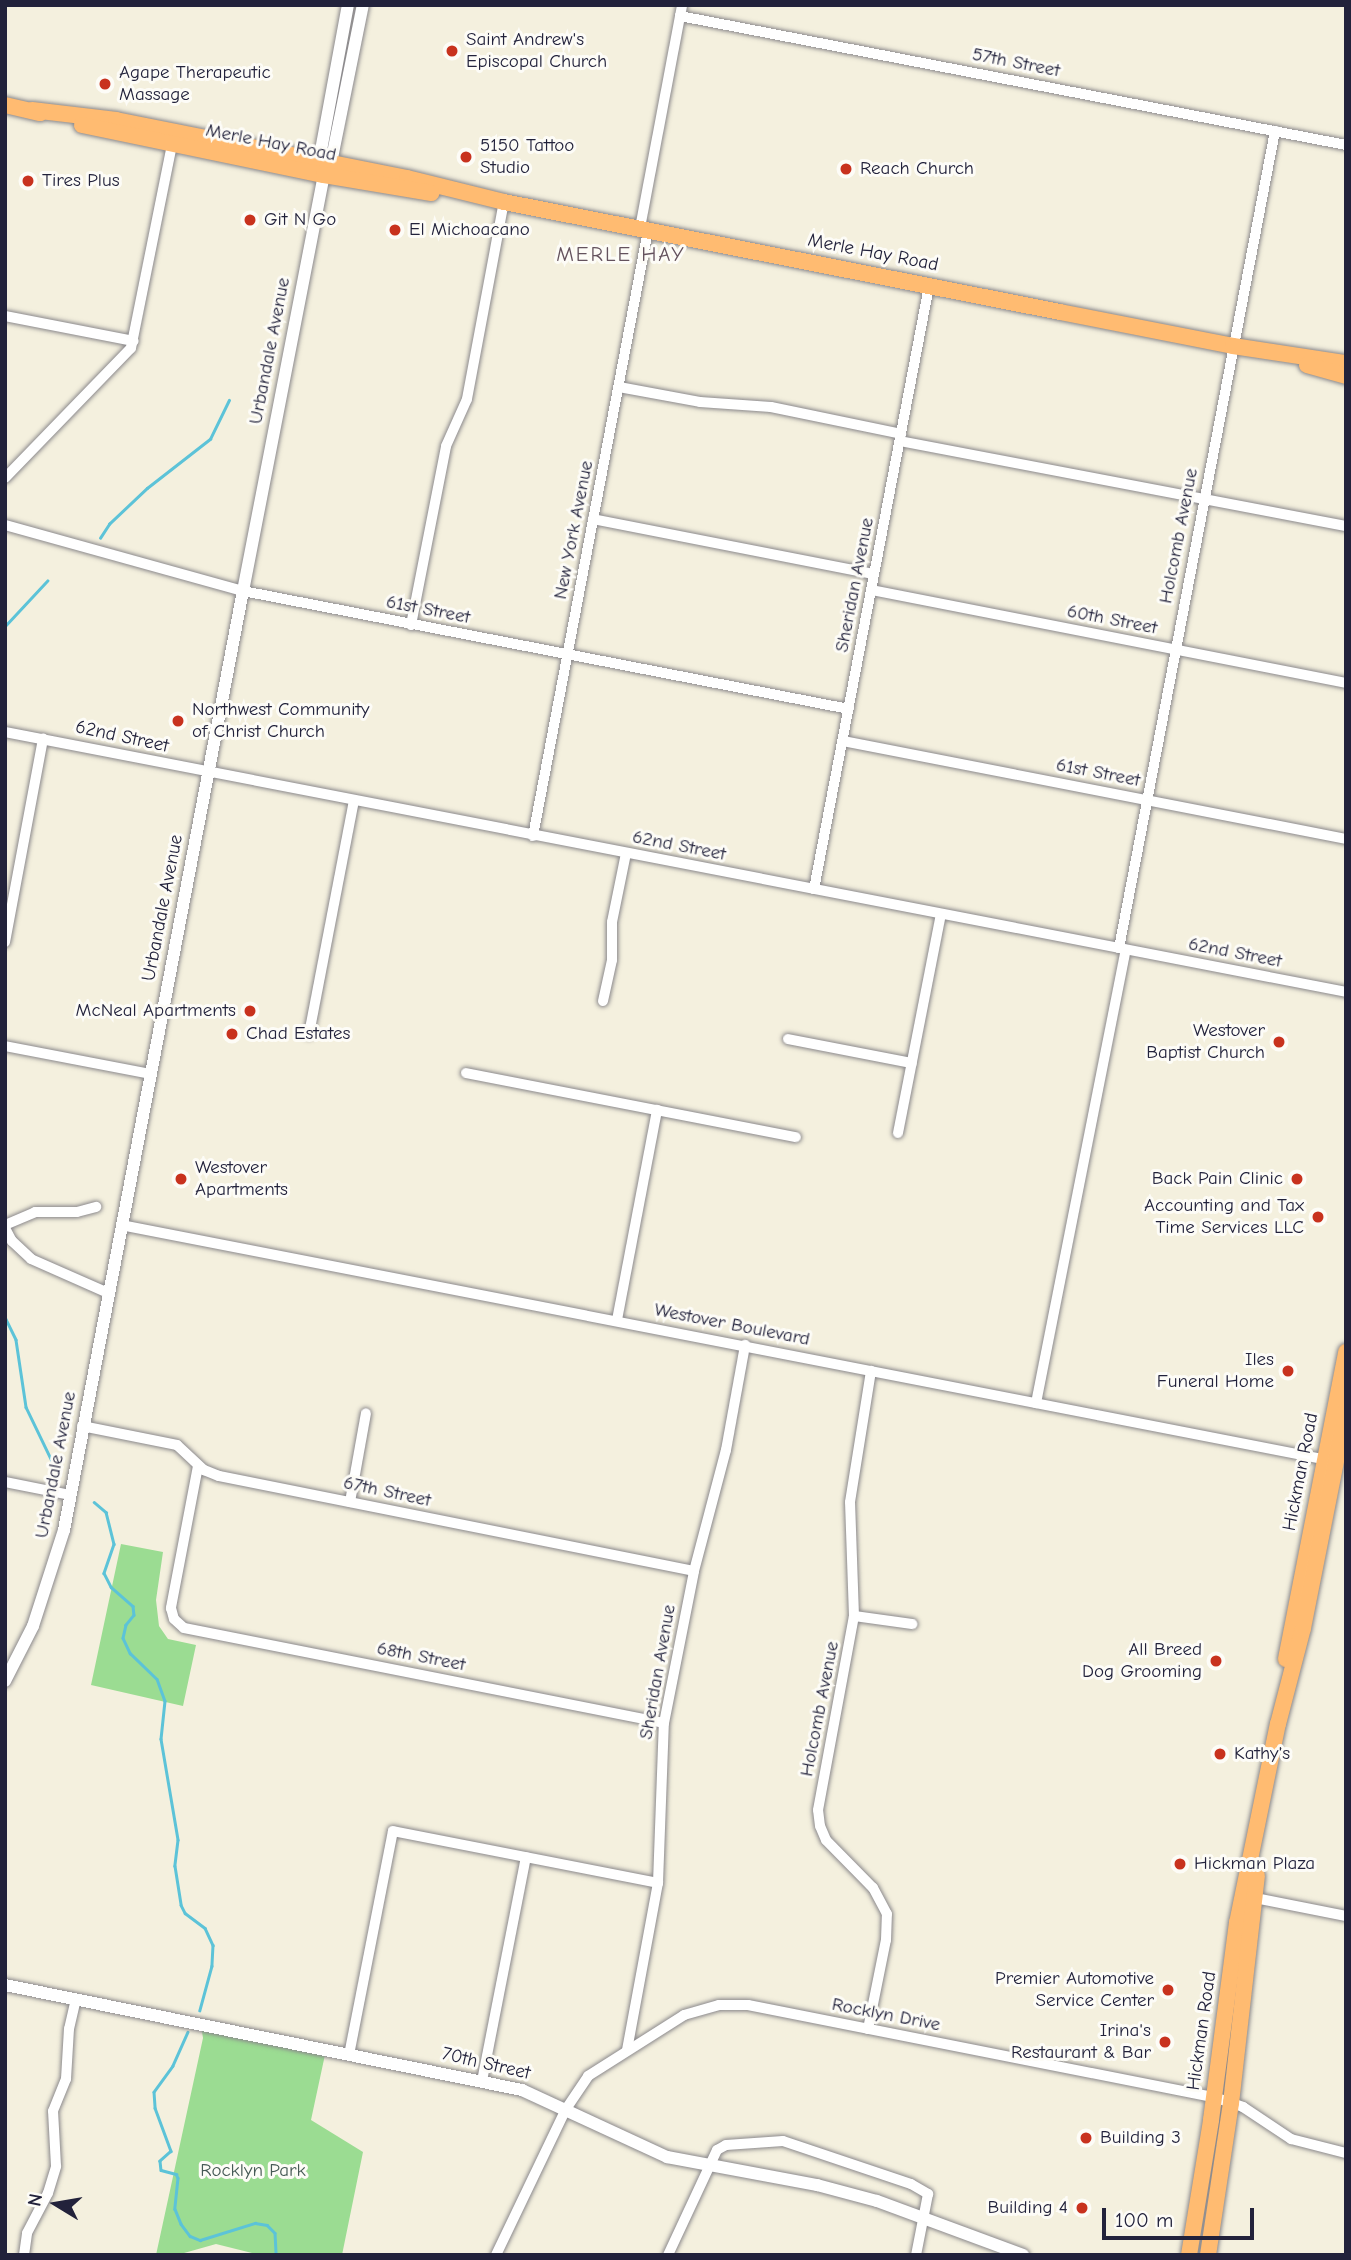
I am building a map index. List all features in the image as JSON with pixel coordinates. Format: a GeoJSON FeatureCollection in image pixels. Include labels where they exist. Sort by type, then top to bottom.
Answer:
{"type":"FeatureCollection","features":[{"type":"Feature","properties":{"kind":"main road","name":"Merle Hay Road"},"geometry":{"type":"LineString","coordinates":[[5,105],[325,166],[410,190],[505,202],[1233,346],[1346,363]]}},
{"type":"Feature","properties":{"kind":"main road","name":"Merle Hay Road"},"geometry":{"type":"LineString","coordinates":[[1233,346],[1346,376]]}},
{"type":"Feature","properties":{"kind":"main road","name":"Hickman Road"},"geometry":{"type":"LineString","coordinates":[[1189,2255],[1261,1813],[1278,1724],[1303,1628],[1346,1352]]}},
{"type":"Feature","properties":{"kind":"main road","name":"Hickman Road"},"geometry":{"type":"LineString","coordinates":[[1330,1461],[1346,1411]]}},
{"type":"Feature","properties":{"kind":"main road","name":"Hickman Road"},"geometry":{"type":"LineString","coordinates":[[1208,2255],[1231,2103],[1249,1897]]}},
{"type":"Feature","properties":{"kind":"street","name":"Urbandale Avenue"},"geometry":{"type":"LineString","coordinates":[[325,166],[348,5]]}},
{"type":"Feature","properties":{"kind":"street","name":"Urbandale Avenue"},"geometry":{"type":"LineString","coordinates":[[7,1676],[33,1626],[53,1571],[71,1495],[82,1426],[325,166],[363,5]]}},
{"type":"Feature","properties":{"kind":"street","name":"57th Street"},"geometry":{"type":"LineString","coordinates":[[681,10],[1346,145]]}},
{"type":"Feature","properties":{"kind":"street","name":"New York Avenue"},"geometry":{"type":"LineString","coordinates":[[533,836],[619,387],[681,10]]}},
{"type":"Feature","properties":{"kind":"street","name":"Holcomb Avenue"},"geometry":{"type":"LineString","coordinates":[[1036,1403],[1122,949],[1175,650],[1275,131]]}},
{"type":"Feature","properties":{"kind":"street"},"geometry":{"type":"LineString","coordinates":[[5,478],[126,355],[134,341],[173,138]]}},
{"type":"Feature","properties":{"kind":"street"},"geometry":{"type":"LineString","coordinates":[[411,625],[446,446],[467,399],[505,202]]}},
{"type":"Feature","properties":{"kind":"street","name":"Sheridan Avenue"},"geometry":{"type":"LineString","coordinates":[[814,889],[929,286]]}},
{"type":"Feature","properties":{"kind":"street"},"geometry":{"type":"LineString","coordinates":[[5,316],[134,341]]}},
{"type":"Feature","properties":{"kind":"street"},"geometry":{"type":"LineString","coordinates":[[619,387],[700,402],[771,407],[901,437],[1346,526]]}},
{"type":"Feature","properties":{"kind":"street"},"geometry":{"type":"LineString","coordinates":[[593,519],[874,574]]}},
{"type":"Feature","properties":{"kind":"street","name":"61st Street"},"geometry":{"type":"LineString","coordinates":[[5,525],[243,591],[849,709]]}},
{"type":"Feature","properties":{"kind":"street","name":"60th Street"},"geometry":{"type":"LineString","coordinates":[[872,590],[1346,683]]}},
{"type":"Feature","properties":{"kind":"street","name":"62nd Street"},"geometry":{"type":"LineString","coordinates":[[5,732],[1346,992]]}},
{"type":"Feature","properties":{"kind":"street"},"geometry":{"type":"LineString","coordinates":[[5,942],[43,739]]}},
{"type":"Feature","properties":{"kind":"street","name":"61st Street"},"geometry":{"type":"LineString","coordinates":[[843,741],[1346,839]]}},
{"type":"Feature","properties":{"kind":"street"},"geometry":{"type":"LineString","coordinates":[[309,1034],[354,800]]}},
{"type":"Feature","properties":{"kind":"street"},"geometry":{"type":"LineString","coordinates":[[603,1001],[612,960],[612,922],[626,853]]}},
{"type":"Feature","properties":{"kind":"street"},"geometry":{"type":"LineString","coordinates":[[898,1133],[941,914]]}},
{"type":"Feature","properties":{"kind":"street"},"geometry":{"type":"LineString","coordinates":[[788,1039],[912,1063]]}},
{"type":"Feature","properties":{"kind":"street"},"geometry":{"type":"LineString","coordinates":[[5,1046],[150,1074]]}},
{"type":"Feature","properties":{"kind":"street"},"geometry":{"type":"LineString","coordinates":[[466,1073],[796,1137]]}},
{"type":"Feature","properties":{"kind":"street"},"geometry":{"type":"LineString","coordinates":[[617,1320],[657,1110]]}},
{"type":"Feature","properties":{"kind":"street"},"geometry":{"type":"LineString","coordinates":[[96,1207],[77,1212],[35,1212],[5,1226],[12,1241],[31,1259],[108,1293]]}},
{"type":"Feature","properties":{"kind":"street","name":"Westover Boulevard"},"geometry":{"type":"LineString","coordinates":[[121,1225],[1330,1461]]}},
{"type":"Feature","properties":{"kind":"street","name":"Sheridan Avenue"},"geometry":{"type":"LineString","coordinates":[[627,2050],[658,1884],[664,1723],[694,1571],[726,1450],[745,1345]]}},
{"type":"Feature","properties":{"kind":"street","name":"Holcomb Avenue"},"geometry":{"type":"LineString","coordinates":[[868,2029],[886,1940],[887,1914],[873,1888],[826,1840],[820,1826],[818,1810],[855,1616],[850,1502],[871,1371]]}},
{"type":"Feature","properties":{"kind":"street"},"geometry":{"type":"LineString","coordinates":[[350,1502],[366,1413]]}},
{"type":"Feature","properties":{"kind":"street","name":"67th Street"},"geometry":{"type":"LineString","coordinates":[[82,1426],[177,1445],[186,1451],[198,1466],[219,1476],[694,1571]]}},
{"type":"Feature","properties":{"kind":"street","name":"68th Street"},"geometry":{"type":"LineString","coordinates":[[198,1466],[172,1596],[174,1619],[184,1628],[664,1723]]}},
{"type":"Feature","properties":{"kind":"street"},"geometry":{"type":"LineString","coordinates":[[5,1482],[71,1495]]}},
{"type":"Feature","properties":{"kind":"street"},"geometry":{"type":"LineString","coordinates":[[855,1616],[912,1624]]}},
{"type":"Feature","properties":{"kind":"street"},"geometry":{"type":"LineString","coordinates":[[349,2055],[393,1831],[658,1884]]}},
{"type":"Feature","properties":{"kind":"street"},"geometry":{"type":"LineString","coordinates":[[482,2081],[526,1857]]}},
{"type":"Feature","properties":{"kind":"street"},"geometry":{"type":"LineString","coordinates":[[1249,1897],[1346,1916]]}},
{"type":"Feature","properties":{"kind":"street","name":"70th Street"},"geometry":{"type":"LineString","coordinates":[[5,1985],[522,2090],[667,2157],[877,2200],[1023,2255]]}},
{"type":"Feature","properties":{"kind":"street"},"geometry":{"type":"LineString","coordinates":[[24,2255],[27,2233],[48,2193],[56,2166],[53,2111],[66,2079],[69,2029],[76,1999]]}},
{"type":"Feature","properties":{"kind":"street","name":"Rocklyn Drive"},"geometry":{"type":"LineString","coordinates":[[496,2255],[566,2109],[588,2076],[684,2015],[719,2005],[748,2005],[1214,2097],[1243,2107],[1291,2139],[1346,2153]]}},
{"type":"Feature","properties":{"kind":"street"},"geometry":{"type":"LineString","coordinates":[[668,2255],[717,2150],[726,2145],[772,2141],[798,2144],[922,2188],[928,2194],[916,2255]]}},
{"type":"Feature","properties":{"kind":"green space"},"geometry":{"type":"Polygon","coordinates":[[[121,1544],[163,1552],[156,1600],[159,1626],[168,1639],[196,1645],[183,1706],[91,1685],[121,1544]]]}},
{"type":"Feature","properties":{"kind":"green space","name":"Rocklyn Park"},"geometry":{"type":"Polygon","coordinates":[[[201,2025],[326,2050],[311,2120],[363,2152],[342,2255],[260,2255],[216,2244],[177,2255],[156,2255],[203,2038],[201,2025]]]}},
{"type":"Feature","properties":{"kind":"waterway"},"geometry":{"type":"LineString","coordinates":[[100,538],[109,524],[147,488],[210,439],[229,400]]}},
{"type":"Feature","properties":{"kind":"waterway"},"geometry":{"type":"LineString","coordinates":[[5,626],[47,581]]}},
{"type":"Feature","properties":{"kind":"waterway"},"geometry":{"type":"LineString","coordinates":[[5,1317],[16,1340],[26,1407],[53,1463]]}},
{"type":"Feature","properties":{"kind":"waterway"},"geometry":{"type":"LineString","coordinates":[[94,1502],[106,1512],[114,1544],[104,1573],[111,1587],[133,1606],[134,1615],[126,1625],[123,1638],[130,1653],[157,1679],[165,1701],[161,1739],[178,1840],[175,1866],[181,1905],[185,1913],[205,1928],[213,1945],[212,1966],[200,2010]]}},
{"type":"Feature","properties":{"kind":"waterway"},"geometry":{"type":"LineString","coordinates":[[188,2032],[173,2066],[154,2092],[155,2108],[171,2151],[160,2161],[161,2170],[176,2174],[178,2178],[175,2209],[190,2236],[200,2240],[255,2223],[267,2225],[275,2233],[276,2255]]}},
{"type":"Feature","properties":{"kind":"place","name":"Saint Andrew's Episcopal Church"},"geometry":{"type":"Point","coordinates":[452,51]}},
{"type":"Feature","properties":{"kind":"place","name":"Agape Therapeutic Massage"},"geometry":{"type":"Point","coordinates":[105,84]}},
{"type":"Feature","properties":{"kind":"place","name":"5150 Tattoo Studio"},"geometry":{"type":"Point","coordinates":[466,157]}},
{"type":"Feature","properties":{"kind":"place","name":"Reach Church"},"geometry":{"type":"Point","coordinates":[846,169]}},
{"type":"Feature","properties":{"kind":"place","name":"Tires Plus"},"geometry":{"type":"Point","coordinates":[28,181]}},
{"type":"Feature","properties":{"kind":"place","name":"Git N Go"},"geometry":{"type":"Point","coordinates":[250,220]}},
{"type":"Feature","properties":{"kind":"place","name":"El Michoacano"},"geometry":{"type":"Point","coordinates":[395,230]}},
{"type":"Feature","properties":{"kind":"place","name":"Northwest Community of Christ Church"},"geometry":{"type":"Point","coordinates":[178,721]}},
{"type":"Feature","properties":{"kind":"place","name":"McNeal Apartments"},"geometry":{"type":"Point","coordinates":[250,1011]}},
{"type":"Feature","properties":{"kind":"place","name":"Chad Estates"},"geometry":{"type":"Point","coordinates":[232,1034]}},
{"type":"Feature","properties":{"kind":"place","name":"Westover Baptist Church"},"geometry":{"type":"Point","coordinates":[1279,1042]}},
{"type":"Feature","properties":{"kind":"place","name":"Westover Apartments"},"geometry":{"type":"Point","coordinates":[181,1179]}},
{"type":"Feature","properties":{"kind":"place","name":"Back Pain Clinic"},"geometry":{"type":"Point","coordinates":[1297,1179]}},
{"type":"Feature","properties":{"kind":"place","name":"Accounting and Tax Time Services LLC"},"geometry":{"type":"Point","coordinates":[1318,1217]}},
{"type":"Feature","properties":{"kind":"place","name":"Iles Funeral Home"},"geometry":{"type":"Point","coordinates":[1288,1371]}},
{"type":"Feature","properties":{"kind":"place","name":"All Breed Dog Grooming"},"geometry":{"type":"Point","coordinates":[1216,1661]}},
{"type":"Feature","properties":{"kind":"place","name":"Kathy's"},"geometry":{"type":"Point","coordinates":[1220,1754]}},
{"type":"Feature","properties":{"kind":"place","name":"Hickman Plaza"},"geometry":{"type":"Point","coordinates":[1180,1864]}},
{"type":"Feature","properties":{"kind":"place","name":"Premier Automotive Service Center"},"geometry":{"type":"Point","coordinates":[1168,1990]}},
{"type":"Feature","properties":{"kind":"place","name":"Irina's Restaurant & Bar"},"geometry":{"type":"Point","coordinates":[1165,2042]}},
{"type":"Feature","properties":{"kind":"place","name":"Building 3"},"geometry":{"type":"Point","coordinates":[1086,2138]}},
{"type":"Feature","properties":{"kind":"place","name":"Building 4"},"geometry":{"type":"Point","coordinates":[1082,2208]}},
{"type":"Feature","properties":{"kind":"district","name":"MERLE HAY"},"geometry":{"type":"Point","coordinates":[621,254]}}]}
